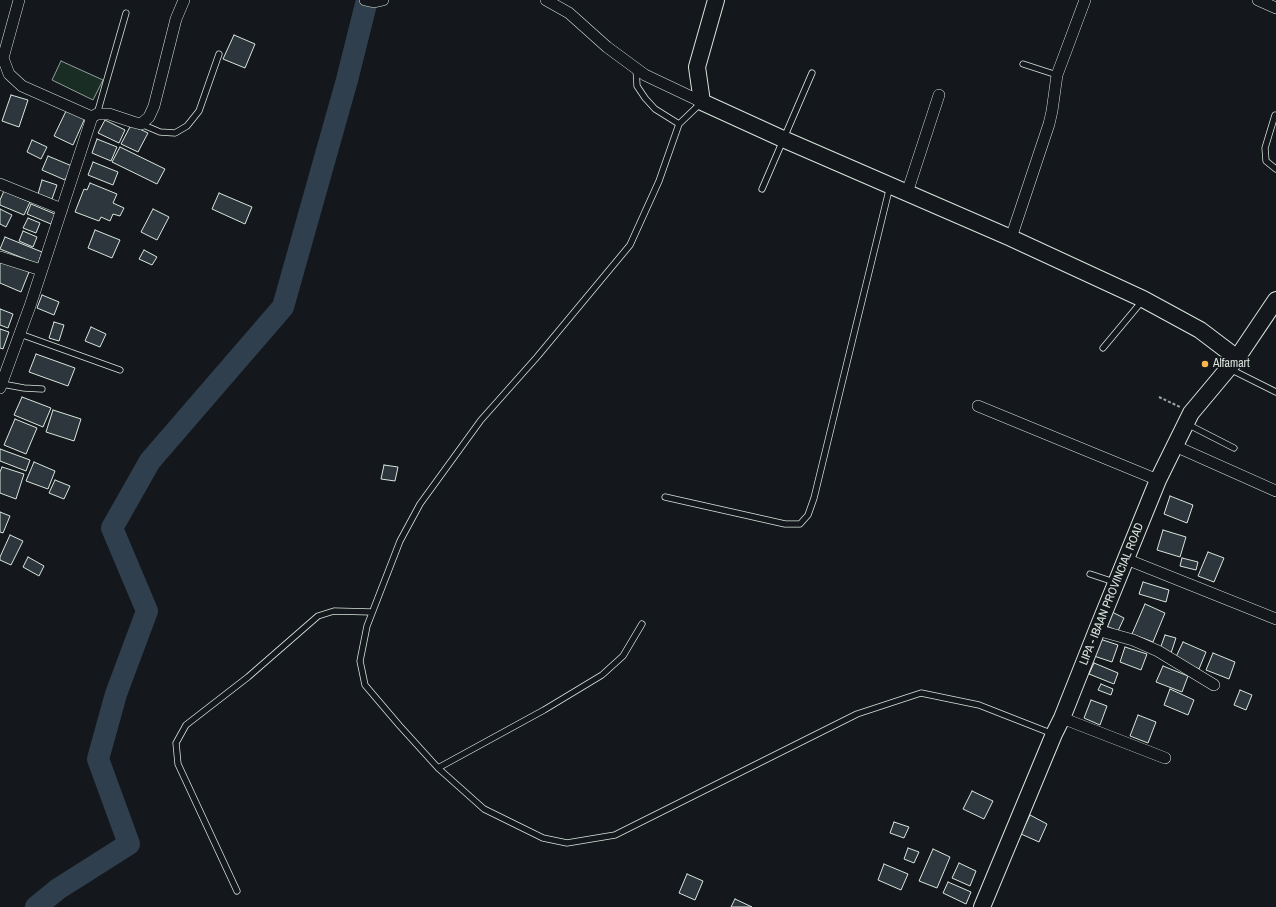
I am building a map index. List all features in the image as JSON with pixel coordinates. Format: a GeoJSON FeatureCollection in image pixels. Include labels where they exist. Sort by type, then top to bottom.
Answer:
{"type":"FeatureCollection","features":[{"type":"Feature","properties":{"kind":"street"},"geometry":{"type":"LineString","coordinates":[[19,0],[2,58],[9,74],[22,86],[94,116],[109,114],[141,124],[149,117],[154,106],[176,19],[184,0]]}},
{"type":"Feature","properties":{"kind":"street"},"geometry":{"type":"LineString","coordinates":[[546,0],[569,12],[607,48],[646,75],[783,139],[1011,238],[1143,300],[1200,330],[1232,363]]}},
{"type":"Feature","properties":{"kind":"street"},"geometry":{"type":"LineString","coordinates":[[702,102],[697,67],[716,0]]}},
{"type":"Feature","properties":{"kind":"street"},"geometry":{"type":"LineString","coordinates":[[1011,238],[1050,117],[1057,75],[1085,0]]}},
{"type":"Feature","properties":{"kind":"street"},"geometry":{"type":"LineString","coordinates":[[1258,0],[1276,8]]}},
{"type":"Feature","properties":{"kind":"street"},"geometry":{"type":"LineString","coordinates":[[907,193],[940,95]]}},
{"type":"Feature","properties":{"kind":"street"},"geometry":{"type":"LineString","coordinates":[[1,386],[94,116]]}},
{"type":"Feature","properties":{"kind":"street"},"geometry":{"type":"LineString","coordinates":[[0,184],[62,209]]}},
{"type":"Feature","properties":{"kind":"street"},"geometry":{"type":"LineString","coordinates":[[0,257],[41,270]]}},
{"type":"Feature","properties":{"kind":"street","name":"LIPA - IBAAN PROVINCIAL ROAD"},"geometry":{"type":"LineString","coordinates":[[982,907],[1062,718],[1096,630],[1158,480],[1189,419],[1232,363],[1276,300]]}},
{"type":"Feature","properties":{"kind":"street"},"geometry":{"type":"LineString","coordinates":[[978,406],[1158,480]]}},
{"type":"Feature","properties":{"kind":"street"},"geometry":{"type":"LineString","coordinates":[[1176,446],[1276,491]]}},
{"type":"Feature","properties":{"kind":"street"},"geometry":{"type":"LineString","coordinates":[[1126,559],[1276,620]]}},
{"type":"Feature","properties":{"kind":"street"},"geometry":{"type":"LineString","coordinates":[[1096,630],[1133,640],[1152,649],[1214,685]]}},
{"type":"Feature","properties":{"kind":"street"},"geometry":{"type":"LineString","coordinates":[[1062,718],[1165,758]]}},
{"type":"Feature","properties":{"kind":"lane"},"geometry":{"type":"LineString","coordinates":[[94,116],[126,13]]}},
{"type":"Feature","properties":{"kind":"lane"},"geometry":{"type":"LineString","coordinates":[[141,124],[160,132],[176,133],[187,126],[199,111],[219,54]]}},
{"type":"Feature","properties":{"kind":"lane"},"geometry":{"type":"LineString","coordinates":[[1023,64],[1057,75]]}},
{"type":"Feature","properties":{"kind":"lane"},"geometry":{"type":"LineString","coordinates":[[636,68],[636,86],[645,98],[655,109],[680,124]]}},
{"type":"Feature","properties":{"kind":"lane"},"geometry":{"type":"LineString","coordinates":[[762,189],[812,72]]}},
{"type":"Feature","properties":{"kind":"lane"},"geometry":{"type":"LineString","coordinates":[[702,102],[680,124],[659,181],[630,245],[537,357],[481,420],[420,504],[400,541],[367,626],[360,661],[365,685],[438,768],[484,809],[543,838],[567,843],[615,835],[857,714],[921,693],[978,705],[1054,734]]}},
{"type":"Feature","properties":{"kind":"lane"},"geometry":{"type":"LineString","coordinates":[[1275,115],[1265,148],[1266,161],[1276,169]]}},
{"type":"Feature","properties":{"kind":"lane"},"geometry":{"type":"LineString","coordinates":[[665,497],[785,524],[800,524],[808,515],[814,498],[890,186]]}},
{"type":"Feature","properties":{"kind":"lane"},"geometry":{"type":"LineString","coordinates":[[1103,348],[1143,300]]}},
{"type":"Feature","properties":{"kind":"lane"},"geometry":{"type":"LineString","coordinates":[[20,334],[120,370]]}},
{"type":"Feature","properties":{"kind":"lane"},"geometry":{"type":"LineString","coordinates":[[1232,363],[1276,392]]}},
{"type":"Feature","properties":{"kind":"lane"},"geometry":{"type":"LineString","coordinates":[[1,386],[42,389]]}},
{"type":"Feature","properties":{"kind":"lane"},"geometry":{"type":"LineString","coordinates":[[1189,419],[1234,448]]}},
{"type":"Feature","properties":{"kind":"lane"},"geometry":{"type":"LineString","coordinates":[[1090,574],[1116,583]]}},
{"type":"Feature","properties":{"kind":"lane"},"geometry":{"type":"LineString","coordinates":[[237,891],[178,764],[176,743],[186,725],[248,677],[318,616],[334,611],[372,612]]}},
{"type":"Feature","properties":{"kind":"lane"},"geometry":{"type":"LineString","coordinates":[[438,768],[544,710],[602,675],[623,656],[642,624]]}},
{"type":"Feature","properties":{"kind":"path"},"geometry":{"type":"LineString","coordinates":[[1159,397],[1189,419]]}},
{"type":"Feature","properties":{"kind":"green space"},"geometry":{"type":"Polygon","coordinates":[[[61,61],[103,80],[93,100],[52,80],[61,61]]]}},
{"type":"Feature","properties":{"kind":"building"},"geometry":{"type":"Polygon","coordinates":[[[234,35],[255,44],[245,68],[223,59],[234,35]]]}},
{"type":"Feature","properties":{"kind":"building"},"geometry":{"type":"Polygon","coordinates":[[[11,95],[28,100],[19,127],[2,121],[11,95]]]}},
{"type":"Feature","properties":{"kind":"building"},"geometry":{"type":"Polygon","coordinates":[[[67,109],[85,118],[73,145],[54,136],[67,109]]]}},
{"type":"Feature","properties":{"kind":"building"},"geometry":{"type":"Polygon","coordinates":[[[105,120],[125,130],[119,143],[98,133],[105,120]]]}},
{"type":"Feature","properties":{"kind":"building"},"geometry":{"type":"Polygon","coordinates":[[[131,125],[148,133],[138,152],[121,144],[131,125]]]}},
{"type":"Feature","properties":{"kind":"building"},"geometry":{"type":"Polygon","coordinates":[[[97,139],[117,147],[111,161],[92,153],[97,139]]]}},
{"type":"Feature","properties":{"kind":"building"},"geometry":{"type":"Polygon","coordinates":[[[32,140],[47,147],[41,159],[27,152],[32,140]]]}},
{"type":"Feature","properties":{"kind":"building"},"geometry":{"type":"Polygon","coordinates":[[[120,147],[165,169],[157,184],[112,162],[120,147]]]}},
{"type":"Feature","properties":{"kind":"building"},"geometry":{"type":"Polygon","coordinates":[[[48,156],[72,166],[65,180],[42,170],[48,156]]]}},
{"type":"Feature","properties":{"kind":"building"},"geometry":{"type":"Polygon","coordinates":[[[93,162],[118,172],[113,185],[88,175],[93,162]]]}},
{"type":"Feature","properties":{"kind":"building"},"geometry":{"type":"Polygon","coordinates":[[[42,180],[57,185],[52,199],[38,194],[42,180]]]}},
{"type":"Feature","properties":{"kind":"building"},"geometry":{"type":"Polygon","coordinates":[[[90,183],[117,194],[113,203],[124,208],[120,216],[113,214],[110,221],[101,217],[99,221],[75,212],[84,189],[87,190],[90,183]]]}},
{"type":"Feature","properties":{"kind":"building"},"geometry":{"type":"Polygon","coordinates":[[[4,191],[30,202],[24,215],[0,205],[0,200],[4,191]]]}},
{"type":"Feature","properties":{"kind":"building"},"geometry":{"type":"Polygon","coordinates":[[[219,193],[252,207],[245,224],[212,209],[219,193]]]}},
{"type":"Feature","properties":{"kind":"building"},"geometry":{"type":"Polygon","coordinates":[[[31,204],[55,214],[51,224],[27,214],[31,204]]]}},
{"type":"Feature","properties":{"kind":"building"},"geometry":{"type":"Polygon","coordinates":[[[0,209],[12,215],[6,227],[0,224],[0,209]]]}},
{"type":"Feature","properties":{"kind":"building"},"geometry":{"type":"Polygon","coordinates":[[[153,209],[169,217],[157,240],[141,232],[153,209]]]}},
{"type":"Feature","properties":{"kind":"building"},"geometry":{"type":"Polygon","coordinates":[[[28,218],[40,223],[36,233],[23,228],[28,218]]]}},
{"type":"Feature","properties":{"kind":"building"},"geometry":{"type":"Polygon","coordinates":[[[95,230],[120,240],[112,258],[88,248],[95,230]]]}},
{"type":"Feature","properties":{"kind":"building"},"geometry":{"type":"Polygon","coordinates":[[[23,231],[37,237],[33,247],[19,241],[23,231]]]}},
{"type":"Feature","properties":{"kind":"building"},"geometry":{"type":"Polygon","coordinates":[[[5,237],[42,252],[38,264],[0,249],[5,237]]]}},
{"type":"Feature","properties":{"kind":"building"},"geometry":{"type":"Polygon","coordinates":[[[144,250],[157,257],[152,265],[139,259],[144,250]]]}},
{"type":"Feature","properties":{"kind":"building"},"geometry":{"type":"Polygon","coordinates":[[[1,260],[29,272],[21,292],[0,283],[1,260]]]}},
{"type":"Feature","properties":{"kind":"building"},"geometry":{"type":"Polygon","coordinates":[[[42,295],[59,302],[54,315],[37,308],[42,295]]]}},
{"type":"Feature","properties":{"kind":"building"},"geometry":{"type":"Polygon","coordinates":[[[0,309],[13,314],[8,328],[0,325],[0,309]]]}},
{"type":"Feature","properties":{"kind":"building"},"geometry":{"type":"Polygon","coordinates":[[[54,322],[64,325],[59,341],[49,338],[54,322]]]}},
{"type":"Feature","properties":{"kind":"building"},"geometry":{"type":"Polygon","coordinates":[[[91,327],[106,334],[100,347],[85,341],[91,327]]]}},
{"type":"Feature","properties":{"kind":"building"},"geometry":{"type":"Polygon","coordinates":[[[0,329],[9,332],[3,349],[0,348],[0,329]]]}},
{"type":"Feature","properties":{"kind":"building"},"geometry":{"type":"Polygon","coordinates":[[[36,354],[75,368],[68,386],[29,372],[36,354]]]}},
{"type":"Feature","properties":{"kind":"building"},"geometry":{"type":"Polygon","coordinates":[[[22,397],[51,408],[43,427],[14,415],[22,397]]]}},
{"type":"Feature","properties":{"kind":"building"},"geometry":{"type":"Polygon","coordinates":[[[53,410],[81,419],[74,441],[46,432],[53,410]]]}},
{"type":"Feature","properties":{"kind":"building"},"geometry":{"type":"Polygon","coordinates":[[[15,419],[37,428],[26,454],[4,445],[15,419]]]}},
{"type":"Feature","properties":{"kind":"building"},"geometry":{"type":"Polygon","coordinates":[[[0,449],[30,460],[26,471],[0,461],[0,449]]]}},
{"type":"Feature","properties":{"kind":"building"},"geometry":{"type":"Polygon","coordinates":[[[34,462],[55,471],[48,489],[26,481],[34,462]]]}},
{"type":"Feature","properties":{"kind":"building"},"geometry":{"type":"Polygon","coordinates":[[[384,465],[398,467],[395,481],[381,479],[384,465]]]}},
{"type":"Feature","properties":{"kind":"building"},"geometry":{"type":"Polygon","coordinates":[[[2,467],[24,474],[16,499],[0,493],[0,472],[2,467]]]}},
{"type":"Feature","properties":{"kind":"building"},"geometry":{"type":"Polygon","coordinates":[[[55,480],[70,486],[64,499],[49,493],[55,480]]]}},
{"type":"Feature","properties":{"kind":"building"},"geometry":{"type":"Polygon","coordinates":[[[1170,496],[1193,505],[1187,523],[1164,514],[1170,496]]]}},
{"type":"Feature","properties":{"kind":"building"},"geometry":{"type":"Polygon","coordinates":[[[0,512],[10,516],[3,533],[0,532],[0,512]]]}},
{"type":"Feature","properties":{"kind":"building"},"geometry":{"type":"Polygon","coordinates":[[[1163,530],[1186,537],[1180,557],[1157,550],[1163,530]]]}},
{"type":"Feature","properties":{"kind":"building"},"geometry":{"type":"Polygon","coordinates":[[[10,535],[23,541],[11,565],[0,560],[10,535]]]}},
{"type":"Feature","properties":{"kind":"building"},"geometry":{"type":"Polygon","coordinates":[[[1208,552],[1224,558],[1214,582],[1198,576],[1208,552]]]}},
{"type":"Feature","properties":{"kind":"building"},"geometry":{"type":"Polygon","coordinates":[[[28,557],[44,566],[39,576],[23,567],[28,557]]]}},
{"type":"Feature","properties":{"kind":"building"},"geometry":{"type":"Polygon","coordinates":[[[1182,558],[1198,562],[1196,570],[1180,566],[1182,558]]]}},
{"type":"Feature","properties":{"kind":"building"},"geometry":{"type":"Polygon","coordinates":[[[1143,582],[1169,590],[1166,602],[1139,594],[1143,582]]]}},
{"type":"Feature","properties":{"kind":"building"},"geometry":{"type":"Polygon","coordinates":[[[1145,604],[1165,613],[1153,642],[1132,634],[1145,604]]]}},
{"type":"Feature","properties":{"kind":"building"},"geometry":{"type":"Polygon","coordinates":[[[1110,611],[1124,618],[1118,631],[1104,625],[1110,611]]]}},
{"type":"Feature","properties":{"kind":"building"},"geometry":{"type":"Polygon","coordinates":[[[1165,635],[1176,638],[1171,653],[1160,649],[1165,635]]]}},
{"type":"Feature","properties":{"kind":"building"},"geometry":{"type":"Polygon","coordinates":[[[1097,638],[1118,645],[1112,662],[1091,655],[1097,638]]]}},
{"type":"Feature","properties":{"kind":"building"},"geometry":{"type":"Polygon","coordinates":[[[1183,642],[1206,652],[1199,669],[1175,659],[1183,642]]]}},
{"type":"Feature","properties":{"kind":"building"},"geometry":{"type":"Polygon","coordinates":[[[1125,647],[1147,654],[1141,670],[1120,662],[1125,647]]]}},
{"type":"Feature","properties":{"kind":"building"},"geometry":{"type":"Polygon","coordinates":[[[1213,653],[1235,662],[1229,679],[1206,670],[1213,653]]]}},
{"type":"Feature","properties":{"kind":"building"},"geometry":{"type":"Polygon","coordinates":[[[1094,663],[1118,673],[1114,684],[1089,674],[1094,663]]]}},
{"type":"Feature","properties":{"kind":"building"},"geometry":{"type":"Polygon","coordinates":[[[1163,666],[1188,676],[1182,692],[1156,682],[1163,666]]]}},
{"type":"Feature","properties":{"kind":"building"},"geometry":{"type":"Polygon","coordinates":[[[1101,684],[1113,689],[1111,695],[1098,690],[1101,684]]]}},
{"type":"Feature","properties":{"kind":"building"},"geometry":{"type":"Polygon","coordinates":[[[1170,689],[1194,700],[1188,715],[1164,705],[1170,689]]]}},
{"type":"Feature","properties":{"kind":"building"},"geometry":{"type":"Polygon","coordinates":[[[1240,690],[1252,695],[1246,710],[1234,705],[1240,690]]]}},
{"type":"Feature","properties":{"kind":"building"},"geometry":{"type":"Polygon","coordinates":[[[1091,700],[1107,706],[1100,725],[1084,718],[1091,700]]]}},
{"type":"Feature","properties":{"kind":"building"},"geometry":{"type":"Polygon","coordinates":[[[1138,715],[1156,722],[1148,743],[1130,736],[1138,715]]]}},
{"type":"Feature","properties":{"kind":"building"},"geometry":{"type":"Polygon","coordinates":[[[972,791],[993,801],[984,819],[963,809],[972,791]]]}},
{"type":"Feature","properties":{"kind":"building"},"geometry":{"type":"Polygon","coordinates":[[[1030,815],[1047,824],[1039,842],[1021,834],[1030,815]]]}},
{"type":"Feature","properties":{"kind":"building"},"geometry":{"type":"Polygon","coordinates":[[[894,822],[909,827],[904,838],[890,833],[894,822]]]}},
{"type":"Feature","properties":{"kind":"building"},"geometry":{"type":"Polygon","coordinates":[[[908,848],[919,852],[914,863],[904,859],[908,848]]]}},
{"type":"Feature","properties":{"kind":"building"},"geometry":{"type":"Polygon","coordinates":[[[933,849],[950,857],[937,888],[919,881],[933,849]]]}},
{"type":"Feature","properties":{"kind":"building"},"geometry":{"type":"Polygon","coordinates":[[[959,863],[976,871],[970,886],[952,878],[959,863]]]}},
{"type":"Feature","properties":{"kind":"building"},"geometry":{"type":"Polygon","coordinates":[[[884,864],[908,874],[901,890],[878,880],[884,864]]]}},
{"type":"Feature","properties":{"kind":"building"},"geometry":{"type":"Polygon","coordinates":[[[687,874],[703,881],[695,900],[679,893],[687,874]]]}},
{"type":"Feature","properties":{"kind":"building"},"geometry":{"type":"Polygon","coordinates":[[[948,882],[971,892],[966,904],[943,893],[948,882]]]}},
{"type":"Feature","properties":{"kind":"building"},"geometry":{"type":"Polygon","coordinates":[[[735,899],[752,907],[731,907],[735,899]]]}},
{"type":"Feature","properties":{"kind":"waterway"},"geometry":{"type":"LineString","coordinates":[[36,907],[58,889],[129,844],[98,759],[116,694],[147,611],[112,528],[150,461],[283,307],[347,80],[367,0]]}},
{"type":"Feature","properties":{"kind":"place","name":"Alfamart"},"geometry":{"type":"Point","coordinates":[1205,364]}}]}
